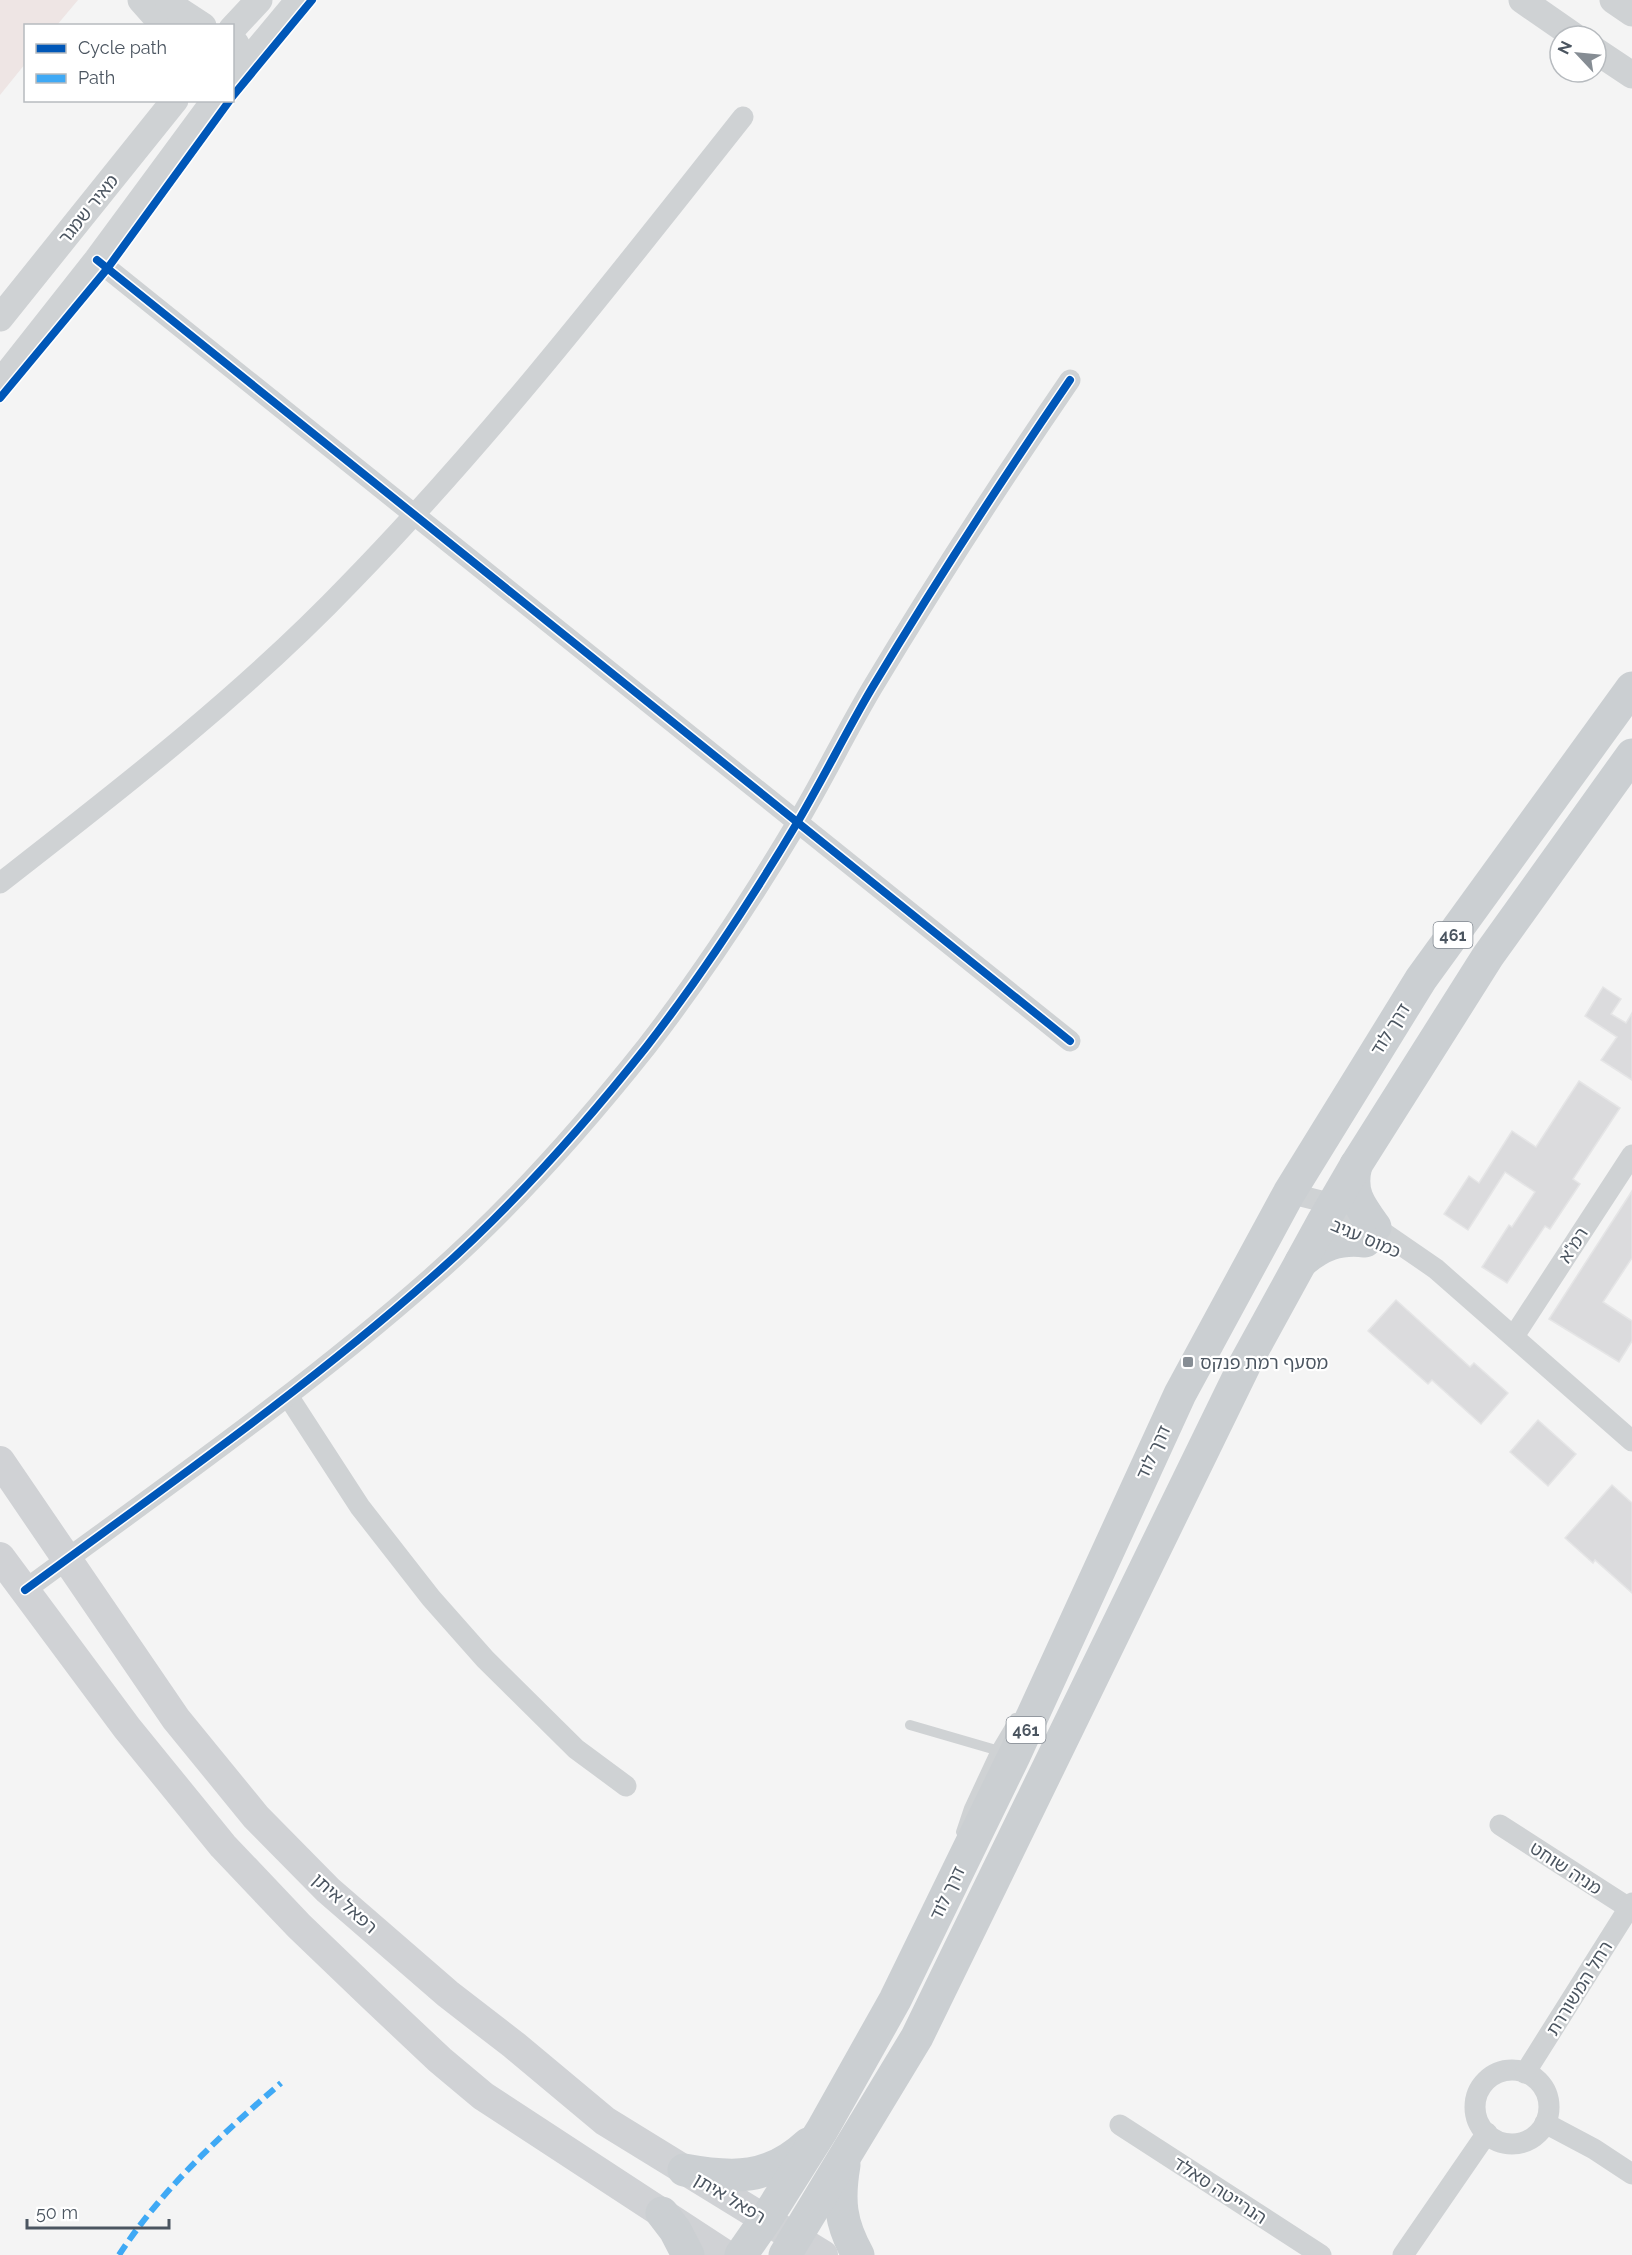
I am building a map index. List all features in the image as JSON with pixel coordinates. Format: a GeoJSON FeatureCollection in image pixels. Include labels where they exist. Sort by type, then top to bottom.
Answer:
{"type":"FeatureCollection","features":[{"type":"Feature","properties":{"kind":"main road","name":"דרך לוד"},"geometry":{"type":"LineString","coordinates":[[741,2255],[822,2130],[895,2000],[1064,1646],[1180,1394],[1289,1193],[1421,979],[1632,688]]}},
{"type":"Feature","properties":{"kind":"main road","name":"דרך לוד"},"geometry":{"type":"LineString","coordinates":[[790,2246],[917,2037],[1245,1364],[1328,1212],[1488,956],[1632,755]]}},
{"type":"Feature","properties":{"kind":"main road"},"geometry":{"type":"LineString","coordinates":[[1301,1262],[1328,1243],[1370,1234],[1364,1213],[1354,1193],[1352,1182],[1356,1164]]}},
{"type":"Feature","properties":{"kind":"main road","name":"רפאל איתן"},"geometry":{"type":"LineString","coordinates":[[0,1461],[176,1719],[256,1816],[328,1890],[448,1994],[506,2038],[605,2121],[766,2219],[790,2246],[823,2255]]}},
{"type":"Feature","properties":{"kind":"main road"},"geometry":{"type":"LineString","coordinates":[[0,1557],[127,1728],[223,1846],[299,1926],[440,2061],[483,2096],[726,2255]]}},
{"type":"Feature","properties":{"kind":"main road"},"geometry":{"type":"LineString","coordinates":[[684,2170],[710,2175],[741,2176],[764,2170],[790,2160],[822,2130]]}},
{"type":"Feature","properties":{"kind":"main road"},"geometry":{"type":"LineString","coordinates":[[845,2158],[840,2188],[842,2216],[849,2239],[858,2255]]}},
{"type":"Feature","properties":{"kind":"main road"},"geometry":{"type":"LineString","coordinates":[[662,2213],[675,2230],[688,2255]]}},
{"type":"Feature","properties":{"kind":"street"},"geometry":{"type":"LineString","coordinates":[[141,0],[162,24]]}},
{"type":"Feature","properties":{"kind":"street"},"geometry":{"type":"LineString","coordinates":[[168,0],[200,24]]}},
{"type":"Feature","properties":{"kind":"street"},"geometry":{"type":"LineString","coordinates":[[234,26],[259,0]]}},
{"type":"Feature","properties":{"kind":"street"},"geometry":{"type":"LineString","coordinates":[[236,76],[299,0]]}},
{"type":"Feature","properties":{"kind":"street"},"geometry":{"type":"LineString","coordinates":[[1522,0],[1557,24]]}},
{"type":"Feature","properties":{"kind":"street"},"geometry":{"type":"LineString","coordinates":[[1613,0],[1632,14]]}},
{"type":"Feature","properties":{"kind":"street"},"geometry":{"type":"LineString","coordinates":[[234,42],[241,54],[236,76]]}},
{"type":"Feature","properties":{"kind":"street"},"geometry":{"type":"LineString","coordinates":[[1608,59],[1632,75]]}},
{"type":"Feature","properties":{"kind":"street","name":"מאיר שמגר"},"geometry":{"type":"LineString","coordinates":[[0,318],[173,102]]}},
{"type":"Feature","properties":{"kind":"street","name":"מאיר שמגר"},"geometry":{"type":"LineString","coordinates":[[0,383],[97,260],[214,102]]}},
{"type":"Feature","properties":{"kind":"street"},"geometry":{"type":"LineString","coordinates":[[0,883],[205,720],[350,583],[414,515],[543,369],[743,117]]}},
{"type":"Feature","properties":{"kind":"street"},"geometry":{"type":"LineString","coordinates":[[97,260],[1070,1041]]}},
{"type":"Feature","properties":{"kind":"street"},"geometry":{"type":"LineString","coordinates":[[25,1590],[288,1396],[434,1276],[560,1150],[645,1048],[721,944],[797,823],[870,691],[960,544],[1070,380]]}},
{"type":"Feature","properties":{"kind":"street","name":"רמ\"א"},"geometry":{"type":"LineString","coordinates":[[1514,1336],[1632,1155]]}},
{"type":"Feature","properties":{"kind":"street","name":"כמוס עגיב"},"geometry":{"type":"LineString","coordinates":[[1289,1193],[1436,1269],[1632,1441]]}},
{"type":"Feature","properties":{"kind":"street"},"geometry":{"type":"LineString","coordinates":[[288,1396],[360,1507],[431,1598],[485,1659],[576,1749],[626,1786]]}},
{"type":"Feature","properties":{"kind":"street","name":"מניה שוחט"},"geometry":{"type":"LineString","coordinates":[[1500,1825],[1631,1907]]}},
{"type":"Feature","properties":{"kind":"street","name":"רחל המשוררת"},"geometry":{"type":"LineString","coordinates":[[1525,2073],[1631,1907]]}},
{"type":"Feature","properties":{"kind":"street"},"geometry":{"type":"LineString","coordinates":[[1515,2070],[1525,2073],[1540,2082],[1547,2095],[1549,2109],[1545,2123],[1537,2134],[1524,2142],[1510,2144],[1496,2140],[1487,2133],[1477,2119],[1475,2104],[1479,2091],[1488,2079],[1500,2072],[1515,2070]]}},
{"type":"Feature","properties":{"kind":"street"},"geometry":{"type":"LineString","coordinates":[[1545,2123],[1632,2174]]}},
{"type":"Feature","properties":{"kind":"street","name":"הנרייטה סאלד"},"geometry":{"type":"LineString","coordinates":[[1120,2125],[1321,2255]]}},
{"type":"Feature","properties":{"kind":"street"},"geometry":{"type":"LineString","coordinates":[[1403,2255],[1487,2133]]}},
{"type":"Feature","properties":{"kind":"lane"},"geometry":{"type":"LineString","coordinates":[[1033,1687],[1064,1646]]}},
{"type":"Feature","properties":{"kind":"lane"},"geometry":{"type":"LineString","coordinates":[[958,1840],[969,1808],[996,1749],[1023,1705]]}},
{"type":"Feature","properties":{"kind":"lane"},"geometry":{"type":"LineString","coordinates":[[910,1725],[996,1749]]}},
{"type":"Feature","properties":{"kind":"lane"},"geometry":{"type":"LineString","coordinates":[[940,1907],[951,1861]]}},
{"type":"Feature","properties":{"kind":"shaded area"},"geometry":{"type":"Polygon","coordinates":[[[0,0],[78,0],[58,24],[24,24],[24,65],[0,95],[0,0]]]}},
{"type":"Feature","properties":{"kind":"building"},"geometry":{"type":"Polygon","coordinates":[[[1603,987],[1621,999],[1611,1014],[1626,1023],[1632,1013],[1632,1080],[1601,1060],[1617,1037],[1585,1016],[1603,987]]]}},
{"type":"Feature","properties":{"kind":"building"},"geometry":{"type":"Polygon","coordinates":[[[1579,1081],[1620,1108],[1573,1179],[1580,1184],[1550,1229],[1545,1226],[1507,1283],[1482,1267],[1509,1225],[1512,1227],[1535,1192],[1505,1172],[1468,1230],[1444,1214],[1469,1176],[1479,1183],[1512,1131],[1536,1147],[1579,1081]]]}},
{"type":"Feature","properties":{"kind":"building"},"geometry":{"type":"Polygon","coordinates":[[[1632,1191],[1632,1258],[1603,1302],[1632,1321],[1632,1341],[1619,1362],[1549,1319],[1632,1191]]]}},
{"type":"Feature","properties":{"kind":"building"},"geometry":{"type":"Polygon","coordinates":[[[1396,1300],[1470,1367],[1474,1363],[1508,1393],[1481,1424],[1432,1380],[1428,1384],[1368,1331],[1396,1300]]]}},
{"type":"Feature","properties":{"kind":"building"},"geometry":{"type":"Polygon","coordinates":[[[1538,1420],[1576,1454],[1548,1486],[1510,1452],[1538,1420]]]}},
{"type":"Feature","properties":{"kind":"building"},"geometry":{"type":"Polygon","coordinates":[[[1612,1485],[1632,1503],[1632,1593],[1595,1560],[1593,1563],[1565,1538],[1612,1485]]]}},
{"type":"Feature","properties":{"kind":"marked path"},"geometry":{"type":"LineString","coordinates":[[119,2255],[154,2207],[194,2163],[281,2083]]}},
{"type":"Feature","properties":{"kind":"cycle path"},"geometry":{"type":"LineString","coordinates":[[234,95],[312,0]]}},
{"type":"Feature","properties":{"kind":"cycle path"},"geometry":{"type":"LineString","coordinates":[[0,398],[107,269],[229,102]]}},
{"type":"Feature","properties":{"kind":"cycle path"},"geometry":{"type":"LineString","coordinates":[[97,260],[1070,1041]]}},
{"type":"Feature","properties":{"kind":"cycle path"},"geometry":{"type":"LineString","coordinates":[[25,1590],[282,1400],[382,1320],[489,1224],[597,1107],[647,1046],[707,965],[744,909],[797,823],[862,705],[920,610],[1070,380]]}},
{"type":"Feature","properties":{"kind":"place","name":"מסעף רמת פנקס"},"geometry":{"type":"Point","coordinates":[1188,1362]}}]}
